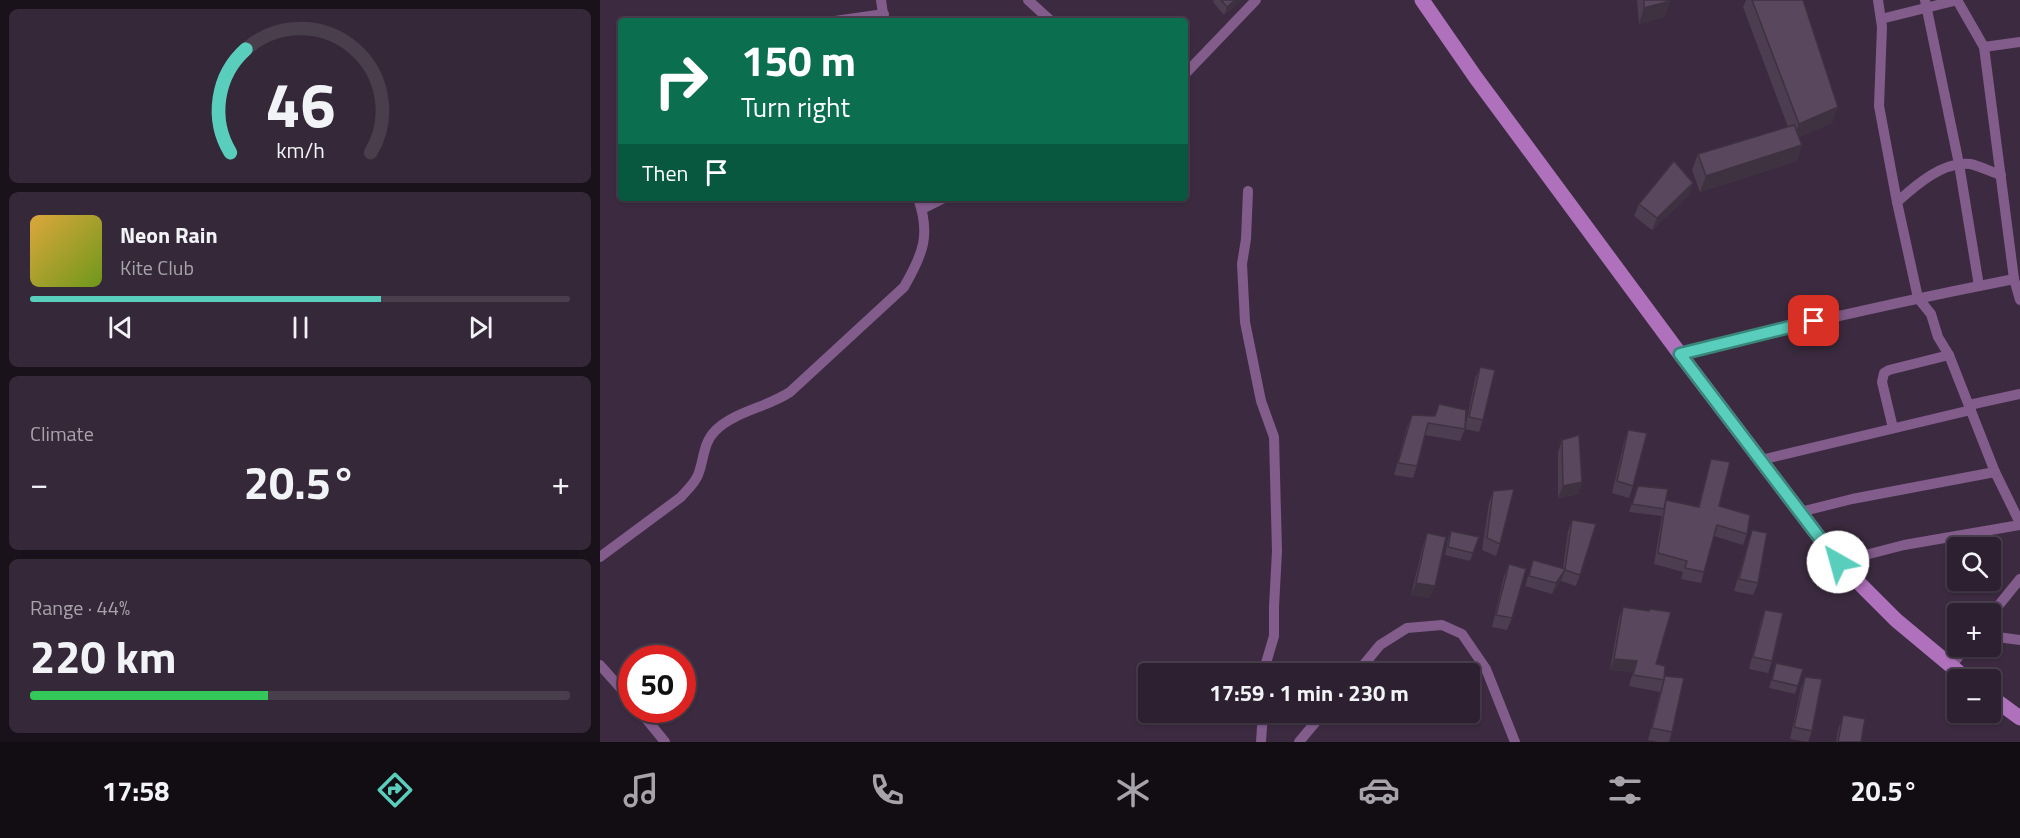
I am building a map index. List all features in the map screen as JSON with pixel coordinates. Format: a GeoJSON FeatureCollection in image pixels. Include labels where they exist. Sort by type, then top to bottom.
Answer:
{"type":"FeatureCollection","features":[{"type":"Feature","properties":{"kind":"main road"},"geometry":{"type":"LineString","coordinates":[[1422,0],[1476,78],[1680,354],[1838,562],[1896,620],[1954,669]]}},
{"type":"Feature","properties":{"kind":"main road"},"geometry":{"type":"LineString","coordinates":[[2001,704],[2020,718]]}},
{"type":"Feature","properties":{"kind":"street"},"geometry":{"type":"LineString","coordinates":[[880,0],[884,18]]}},
{"type":"Feature","properties":{"kind":"street"},"geometry":{"type":"LineString","coordinates":[[1028,0],[1048,18]]}},
{"type":"Feature","properties":{"kind":"street"},"geometry":{"type":"LineString","coordinates":[[1188,71],[1256,0]]}},
{"type":"Feature","properties":{"kind":"street"},"geometry":{"type":"LineString","coordinates":[[1838,562],[1904,546],[2020,524],[1995,472],[1949,355],[1938,337],[1931,314],[1918,298],[1879,106],[1882,27],[1878,0]]}},
{"type":"Feature","properties":{"kind":"street"},"geometry":{"type":"LineString","coordinates":[[1881,19],[1926,4],[1957,0],[1984,47],[2014,279],[2020,300]]}},
{"type":"Feature","properties":{"kind":"street"},"geometry":{"type":"LineString","coordinates":[[1926,4],[1959,164],[1979,286]]}},
{"type":"Feature","properties":{"kind":"street"},"geometry":{"type":"LineString","coordinates":[[1984,47],[2020,42]]}},
{"type":"Feature","properties":{"kind":"street"},"geometry":{"type":"LineString","coordinates":[[1897,202],[1947,166],[1971,164],[2001,175]]}},
{"type":"Feature","properties":{"kind":"street"},"geometry":{"type":"LineString","coordinates":[[1248,191],[1246,239],[1242,264],[1245,322],[1261,401],[1274,437],[1277,551],[1274,636],[1266,663]]}},
{"type":"Feature","properties":{"kind":"street"},"geometry":{"type":"LineString","coordinates":[[600,557],[681,497],[692,485],[698,475],[706,445],[714,431],[730,420],[778,400],[790,392],[904,287],[922,248],[926,227],[920,203]]}},
{"type":"Feature","properties":{"kind":"street"},"geometry":{"type":"LineString","coordinates":[[1680,354],[1793,326],[2014,279]]}},
{"type":"Feature","properties":{"kind":"street"},"geometry":{"type":"LineString","coordinates":[[1893,428],[1882,382],[1884,373],[1888,370],[1949,355]]}},
{"type":"Feature","properties":{"kind":"street"},"geometry":{"type":"LineString","coordinates":[[1761,460],[2020,394]]}},
{"type":"Feature","properties":{"kind":"street"},"geometry":{"type":"LineString","coordinates":[[1800,512],[1852,499],[1995,472]]}},
{"type":"Feature","properties":{"kind":"street"},"geometry":{"type":"LineString","coordinates":[[2001,603],[2020,579]]}},
{"type":"Feature","properties":{"kind":"street"},"geometry":{"type":"LineString","coordinates":[[1365,663],[1380,645],[1407,628],[1442,625],[1462,634],[1486,669],[1515,742]]}},
{"type":"Feature","properties":{"kind":"street"},"geometry":{"type":"LineString","coordinates":[[2001,637],[2020,640]]}},
{"type":"Feature","properties":{"kind":"street"},"geometry":{"type":"LineString","coordinates":[[1951,667],[1958,657]]}},
{"type":"Feature","properties":{"kind":"street"},"geometry":{"type":"LineString","coordinates":[[600,665],[618,685]]}},
{"type":"Feature","properties":{"kind":"street"},"geometry":{"type":"LineString","coordinates":[[650,723],[665,742]]}},
{"type":"Feature","properties":{"kind":"street"},"geometry":{"type":"LineString","coordinates":[[1261,742],[1262,723]]}},
{"type":"Feature","properties":{"kind":"street"},"geometry":{"type":"LineString","coordinates":[[1299,742],[1315,723]]}},
{"type":"Feature","properties":{"kind":"building"},"geometry":{"type":"Polygon","coordinates":[[[1221,0],[1235,0],[1227,7],[1221,0]]]}},
{"type":"Feature","properties":{"kind":"building"},"geometry":{"type":"Polygon","coordinates":[[[1644,0],[1669,0],[1670,1],[1644,8],[1644,0]]]}},
{"type":"Feature","properties":{"kind":"building"},"geometry":{"type":"Polygon","coordinates":[[[1752,0],[1803,0],[1838,107],[1799,124],[1752,0]]]}},
{"type":"Feature","properties":{"kind":"building"},"geometry":{"type":"Polygon","coordinates":[[[1794,125],[1802,145],[1706,176],[1698,154],[1794,125]]]}},
{"type":"Feature","properties":{"kind":"building"},"geometry":{"type":"Polygon","coordinates":[[[1674,161],[1693,183],[1657,218],[1639,204],[1674,161]]]}},
{"type":"Feature","properties":{"kind":"building"},"geometry":{"type":"Polygon","coordinates":[[[1480,367],[1495,370],[1483,420],[1469,417],[1480,367]]]}},
{"type":"Feature","properties":{"kind":"building"},"geometry":{"type":"Polygon","coordinates":[[[1439,404],[1466,410],[1465,429],[1428,423],[1417,466],[1398,463],[1412,415],[1435,416],[1439,404]]]}},
{"type":"Feature","properties":{"kind":"building"},"geometry":{"type":"Polygon","coordinates":[[[1628,430],[1647,433],[1633,486],[1617,481],[1628,430]]]}},
{"type":"Feature","properties":{"kind":"building"},"geometry":{"type":"Polygon","coordinates":[[[1579,435],[1582,482],[1563,486],[1562,440],[1579,435]]]}},
{"type":"Feature","properties":{"kind":"building"},"geometry":{"type":"Polygon","coordinates":[[[1711,459],[1730,462],[1719,506],[1750,515],[1747,534],[1717,525],[1704,572],[1685,568],[1687,561],[1658,553],[1666,500],[1699,507],[1711,459]]]}},
{"type":"Feature","properties":{"kind":"building"},"geometry":{"type":"Polygon","coordinates":[[[1638,486],[1668,489],[1664,509],[1632,504],[1638,486]]]}},
{"type":"Feature","properties":{"kind":"building"},"geometry":{"type":"Polygon","coordinates":[[[1514,489],[1500,544],[1487,538],[1493,491],[1514,489]]]}},
{"type":"Feature","properties":{"kind":"building"},"geometry":{"type":"Polygon","coordinates":[[[1572,520],[1596,524],[1580,575],[1565,570],[1556,583],[1529,576],[1533,560],[1565,569],[1572,520]]]}},
{"type":"Feature","properties":{"kind":"building"},"geometry":{"type":"Polygon","coordinates":[[[1752,530],[1767,533],[1758,583],[1739,579],[1752,530]]]}},
{"type":"Feature","properties":{"kind":"building"},"geometry":{"type":"Polygon","coordinates":[[[1451,531],[1479,537],[1473,553],[1448,547],[1451,531]]]}},
{"type":"Feature","properties":{"kind":"building"},"geometry":{"type":"Polygon","coordinates":[[[1427,533],[1446,537],[1435,586],[1416,583],[1427,533]]]}},
{"type":"Feature","properties":{"kind":"building"},"geometry":{"type":"Polygon","coordinates":[[[1509,564],[1526,569],[1512,618],[1496,615],[1509,564]]]}},
{"type":"Feature","properties":{"kind":"building"},"geometry":{"type":"Polygon","coordinates":[[[1623,607],[1671,612],[1656,664],[1665,666],[1664,680],[1633,675],[1637,661],[1614,659],[1623,607]]]}},
{"type":"Feature","properties":{"kind":"building"},"geometry":{"type":"Polygon","coordinates":[[[1765,610],[1783,613],[1772,661],[1753,657],[1765,610]]]}},
{"type":"Feature","properties":{"kind":"building"},"geometry":{"type":"Polygon","coordinates":[[[1776,663],[1803,669],[1798,686],[1772,680],[1776,663]]]}},
{"type":"Feature","properties":{"kind":"building"},"geometry":{"type":"Polygon","coordinates":[[[1665,676],[1684,678],[1672,732],[1652,728],[1665,676]]]}},
{"type":"Feature","properties":{"kind":"building"},"geometry":{"type":"Polygon","coordinates":[[[1805,677],[1822,679],[1812,731],[1794,727],[1805,677]]]}},
{"type":"Feature","properties":{"kind":"building"},"geometry":{"type":"Polygon","coordinates":[[[1843,715],[1865,719],[1861,742],[1838,742],[1843,715]]]}},
{"type":"Feature","properties":{"kind":"route"},"geometry":{"type":"LineString","coordinates":[[1814,321],[1680,354],[1838,562]]}}]}
